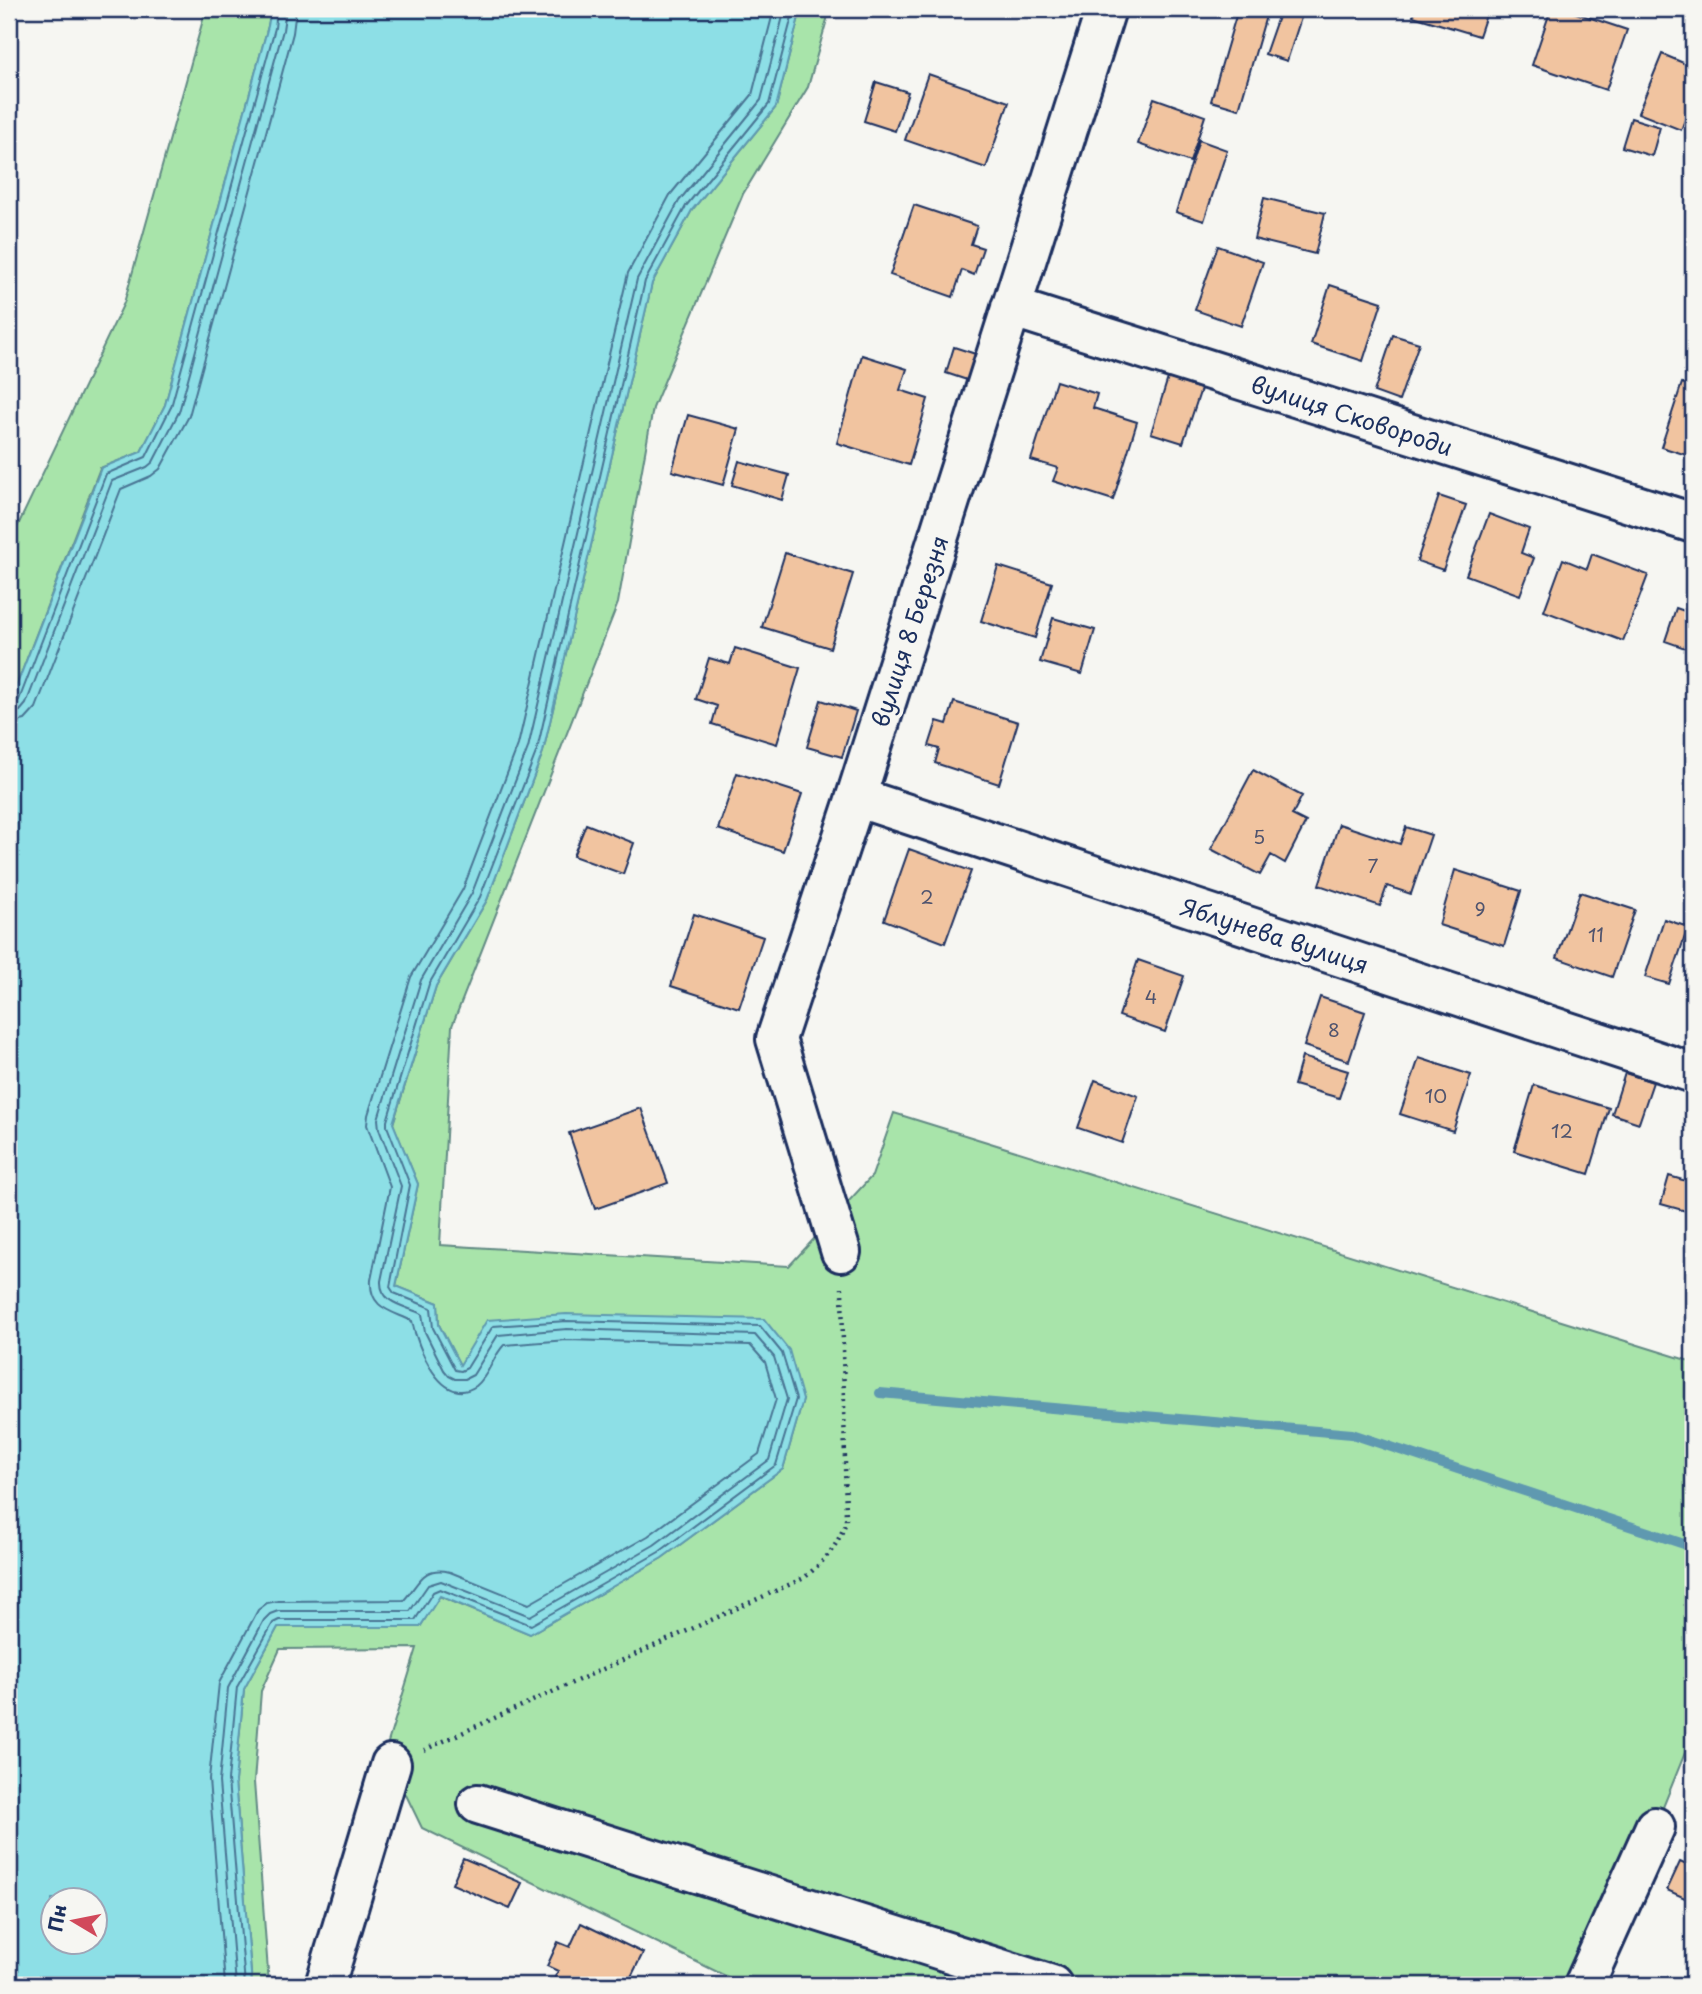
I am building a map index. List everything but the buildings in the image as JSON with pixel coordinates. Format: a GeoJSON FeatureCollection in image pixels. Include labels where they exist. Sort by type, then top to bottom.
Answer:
{"type":"FeatureCollection","features":[{"type":"Feature","properties":{"kind":"street","name":"вулиця 8 Березня"},"geometry":{"type":"LineString","coordinates":[[841,1252],[776,1039],[856,797],[1106,9]]}},
{"type":"Feature","properties":{"kind":"street","name":"вулиця Сковороди"},"geometry":{"type":"LineString","coordinates":[[1011,307],[1693,523]]}},
{"type":"Feature","properties":{"kind":"street","name":"Яблунева вулиця"},"geometry":{"type":"LineString","coordinates":[[856,797],[1693,1073]]}},
{"type":"Feature","properties":{"kind":"street"},"geometry":{"type":"LineString","coordinates":[[325,1985],[391,1764]]}},
{"type":"Feature","properties":{"kind":"street"},"geometry":{"type":"LineString","coordinates":[[478,1804],[1052,1985]]}},
{"type":"Feature","properties":{"kind":"street"},"geometry":{"type":"LineString","coordinates":[[1584,1985],[1655,1827]]}},
{"type":"Feature","properties":{"kind":"path"},"geometry":{"type":"LineString","coordinates":[[391,1764],[804,1578],[829,1556],[846,1522],[841,1252]]}},
{"type":"Feature","properties":{"kind":"green space"},"geometry":{"type":"Polygon","coordinates":[[[206,9],[271,9],[165,405],[141,452],[100,468],[9,705],[9,544],[124,303],[206,9]]]}},
{"type":"Feature","properties":{"kind":"green space"},"geometry":{"type":"Polygon","coordinates":[[[801,9],[830,9],[808,87],[743,194],[653,408],[618,603],[452,1026],[440,1245],[789,1266],[872,1176],[894,1113],[1693,1362],[1693,1733],[1655,1827],[1584,1985],[744,1985],[422,1828],[386,1749],[417,1648],[280,1649],[261,1691],[254,1782],[269,1985],[252,1985],[235,1781],[244,1689],[278,1627],[420,1627],[439,1596],[530,1634],[662,1558],[783,1469],[803,1400],[460,1366],[439,1325],[438,1303],[396,1286],[418,1184],[393,1124],[436,986],[487,900],[543,752],[652,283],[692,210],[776,107],[801,9]]]}},
{"type":"Feature","properties":{"kind":"water"},"geometry":{"type":"Polygon","coordinates":[[[271,9],[801,9],[776,107],[692,210],[652,283],[543,752],[487,900],[436,986],[393,1123],[418,1184],[396,1286],[438,1303],[439,1325],[460,1365],[487,1320],[566,1314],[764,1319],[789,1350],[803,1400],[783,1469],[662,1558],[530,1634],[440,1596],[420,1627],[278,1627],[244,1689],[235,1781],[252,1985],[9,1985],[9,705],[101,468],[141,452],[165,405],[271,9]]]}},
{"type":"Feature","properties":{"kind":"waterway"},"geometry":{"type":"LineString","coordinates":[[880,1393],[1352,1434],[1693,1547]]}}]}
